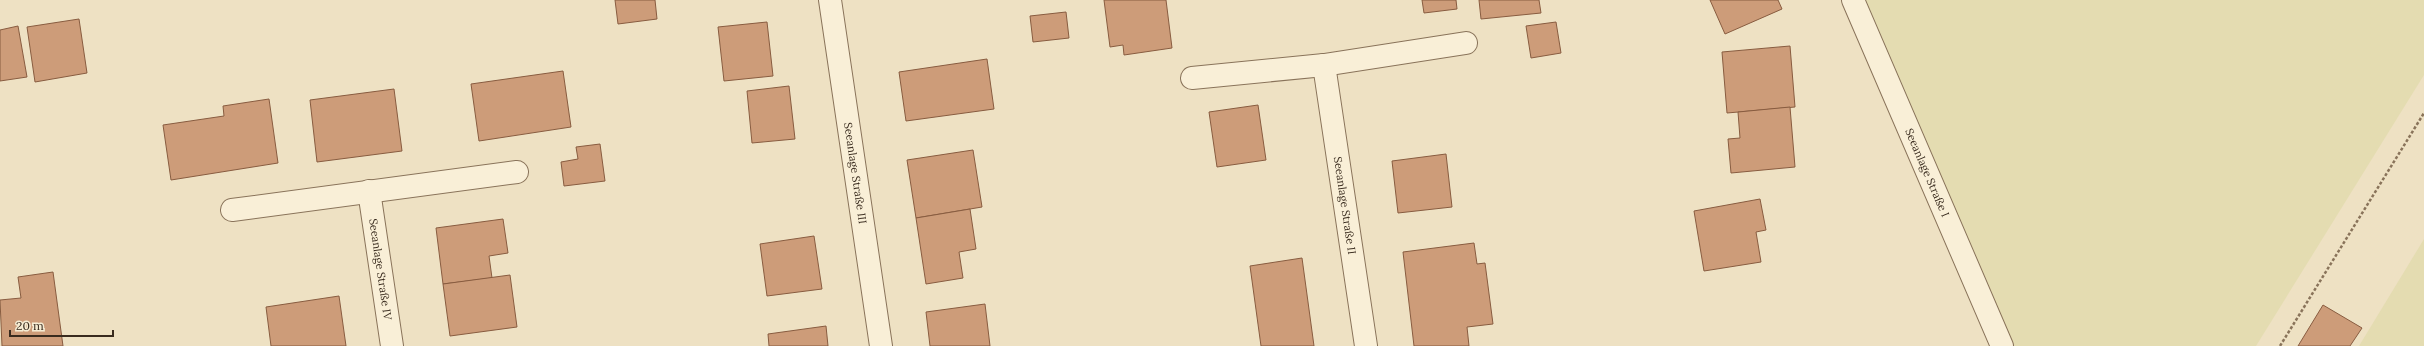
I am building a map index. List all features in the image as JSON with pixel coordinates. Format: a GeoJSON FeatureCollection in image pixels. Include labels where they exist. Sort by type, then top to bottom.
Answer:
{"type":"FeatureCollection","features":[{"type":"Feature","properties":{"kind":"street","name":"Seeanlage Straße III"},"geometry":{"type":"LineString","coordinates":[[830,0],[881,346]]}},
{"type":"Feature","properties":{"kind":"street","name":"Seeanlage Straße I"},"geometry":{"type":"LineString","coordinates":[[1853,0],[2002,346]]}},
{"type":"Feature","properties":{"kind":"street"},"geometry":{"type":"LineString","coordinates":[[1192,78],[1324,65],[1466,43]]}},
{"type":"Feature","properties":{"kind":"street","name":"Seeanlage Straße II"},"geometry":{"type":"LineString","coordinates":[[1324,65],[1366,346]]}},
{"type":"Feature","properties":{"kind":"street"},"geometry":{"type":"LineString","coordinates":[[232,210],[517,172]]}},
{"type":"Feature","properties":{"kind":"street","name":"Seeanlage Straße IV"},"geometry":{"type":"LineString","coordinates":[[369,191],[392,346]]}},
{"type":"Feature","properties":{"kind":"path"},"geometry":{"type":"LineString","coordinates":[[2280,346],[2424,114]]}},
{"type":"Feature","properties":{"kind":"shaded area"},"geometry":{"type":"Polygon","coordinates":[[[1865,0],[2424,0],[2424,75],[2256,346],[2013,346],[1865,0]]]}},
{"type":"Feature","properties":{"kind":"shaded area"},"geometry":{"type":"Polygon","coordinates":[[[2424,239],[2424,346],[2359,346],[2424,239]]]}},
{"type":"Feature","properties":{"kind":"building"},"geometry":{"type":"Polygon","coordinates":[[[615,0],[655,0],[657,19],[618,24],[615,0]]]}},
{"type":"Feature","properties":{"kind":"building"},"geometry":{"type":"Polygon","coordinates":[[[1104,0],[1166,0],[1172,48],[1124,55],[1123,45],[1110,47],[1104,0]]]}},
{"type":"Feature","properties":{"kind":"building"},"geometry":{"type":"Polygon","coordinates":[[[1422,0],[1456,0],[1457,9],[1424,13],[1422,0]]]}},
{"type":"Feature","properties":{"kind":"building"},"geometry":{"type":"Polygon","coordinates":[[[1479,0],[1539,0],[1541,13],[1481,19],[1479,0]]]}},
{"type":"Feature","properties":{"kind":"building"},"geometry":{"type":"Polygon","coordinates":[[[1710,0],[1778,0],[1782,9],[1725,34],[1710,0]]]}},
{"type":"Feature","properties":{"kind":"building"},"geometry":{"type":"Polygon","coordinates":[[[1066,12],[1069,38],[1033,42],[1030,16],[1066,12]]]}},
{"type":"Feature","properties":{"kind":"building"},"geometry":{"type":"Polygon","coordinates":[[[79,19],[87,73],[35,82],[27,27],[79,19]]]}},
{"type":"Feature","properties":{"kind":"building"},"geometry":{"type":"Polygon","coordinates":[[[767,22],[773,76],[724,81],[718,27],[767,22]]]}},
{"type":"Feature","properties":{"kind":"building"},"geometry":{"type":"Polygon","coordinates":[[[1556,22],[1561,53],[1531,58],[1526,26],[1556,22]]]}},
{"type":"Feature","properties":{"kind":"building"},"geometry":{"type":"Polygon","coordinates":[[[18,26],[27,77],[0,81],[0,30],[18,26]]]}},
{"type":"Feature","properties":{"kind":"building"},"geometry":{"type":"Polygon","coordinates":[[[1790,46],[1795,107],[1727,113],[1722,52],[1790,46]]]}},
{"type":"Feature","properties":{"kind":"building"},"geometry":{"type":"Polygon","coordinates":[[[987,59],[994,109],[906,121],[899,72],[987,59]]]}},
{"type":"Feature","properties":{"kind":"building"},"geometry":{"type":"Polygon","coordinates":[[[563,71],[571,127],[479,141],[471,84],[563,71]]]}},
{"type":"Feature","properties":{"kind":"building"},"geometry":{"type":"Polygon","coordinates":[[[789,86],[795,139],[752,143],[747,91],[789,86]]]}},
{"type":"Feature","properties":{"kind":"building"},"geometry":{"type":"Polygon","coordinates":[[[394,89],[402,151],[317,162],[310,100],[394,89]]]}},
{"type":"Feature","properties":{"kind":"building"},"geometry":{"type":"Polygon","coordinates":[[[269,99],[278,163],[171,180],[163,125],[224,116],[223,106],[269,99]]]}},
{"type":"Feature","properties":{"kind":"building"},"geometry":{"type":"Polygon","coordinates":[[[1258,105],[1266,160],[1217,167],[1209,112],[1258,105]]]}},
{"type":"Feature","properties":{"kind":"building"},"geometry":{"type":"Polygon","coordinates":[[[1790,107],[1795,167],[1731,173],[1728,139],[1740,138],[1738,112],[1790,107]]]}},
{"type":"Feature","properties":{"kind":"building"},"geometry":{"type":"Polygon","coordinates":[[[600,144],[605,181],[564,186],[561,162],[578,159],[576,147],[600,144]]]}},
{"type":"Feature","properties":{"kind":"building"},"geometry":{"type":"Polygon","coordinates":[[[973,150],[982,207],[916,218],[907,160],[973,150]]]}},
{"type":"Feature","properties":{"kind":"building"},"geometry":{"type":"Polygon","coordinates":[[[1446,154],[1452,207],[1398,213],[1392,161],[1446,154]]]}},
{"type":"Feature","properties":{"kind":"building"},"geometry":{"type":"Polygon","coordinates":[[[1760,199],[1766,230],[1756,232],[1761,262],[1704,271],[1694,211],[1760,199]]]}},
{"type":"Feature","properties":{"kind":"building"},"geometry":{"type":"Polygon","coordinates":[[[970,209],[976,249],[959,252],[963,278],[926,284],[916,218],[970,209]]]}},
{"type":"Feature","properties":{"kind":"building"},"geometry":{"type":"Polygon","coordinates":[[[503,219],[508,253],[489,256],[492,278],[443,284],[436,228],[503,219]]]}},
{"type":"Feature","properties":{"kind":"building"},"geometry":{"type":"Polygon","coordinates":[[[814,236],[822,289],[767,296],[760,244],[814,236]]]}},
{"type":"Feature","properties":{"kind":"building"},"geometry":{"type":"Polygon","coordinates":[[[1474,243],[1477,264],[1485,263],[1493,324],[1467,327],[1469,346],[1414,346],[1403,252],[1474,243]]]}},
{"type":"Feature","properties":{"kind":"building"},"geometry":{"type":"Polygon","coordinates":[[[1302,258],[1314,346],[1261,346],[1250,266],[1302,258]]]}},
{"type":"Feature","properties":{"kind":"building"},"geometry":{"type":"Polygon","coordinates":[[[53,272],[63,346],[2,346],[0,300],[21,298],[18,277],[53,272]]]}},
{"type":"Feature","properties":{"kind":"building"},"geometry":{"type":"Polygon","coordinates":[[[510,275],[517,327],[450,336],[443,284],[510,275]]]}},
{"type":"Feature","properties":{"kind":"building"},"geometry":{"type":"Polygon","coordinates":[[[339,296],[346,346],[271,346],[266,307],[339,296]]]}},
{"type":"Feature","properties":{"kind":"building"},"geometry":{"type":"Polygon","coordinates":[[[985,304],[990,346],[930,346],[926,312],[985,304]]]}},
{"type":"Feature","properties":{"kind":"building"},"geometry":{"type":"Polygon","coordinates":[[[2323,305],[2362,328],[2350,346],[2298,346],[2323,305]]]}},
{"type":"Feature","properties":{"kind":"building"},"geometry":{"type":"Polygon","coordinates":[[[826,326],[828,346],[769,346],[768,334],[826,326]]]}}]}
